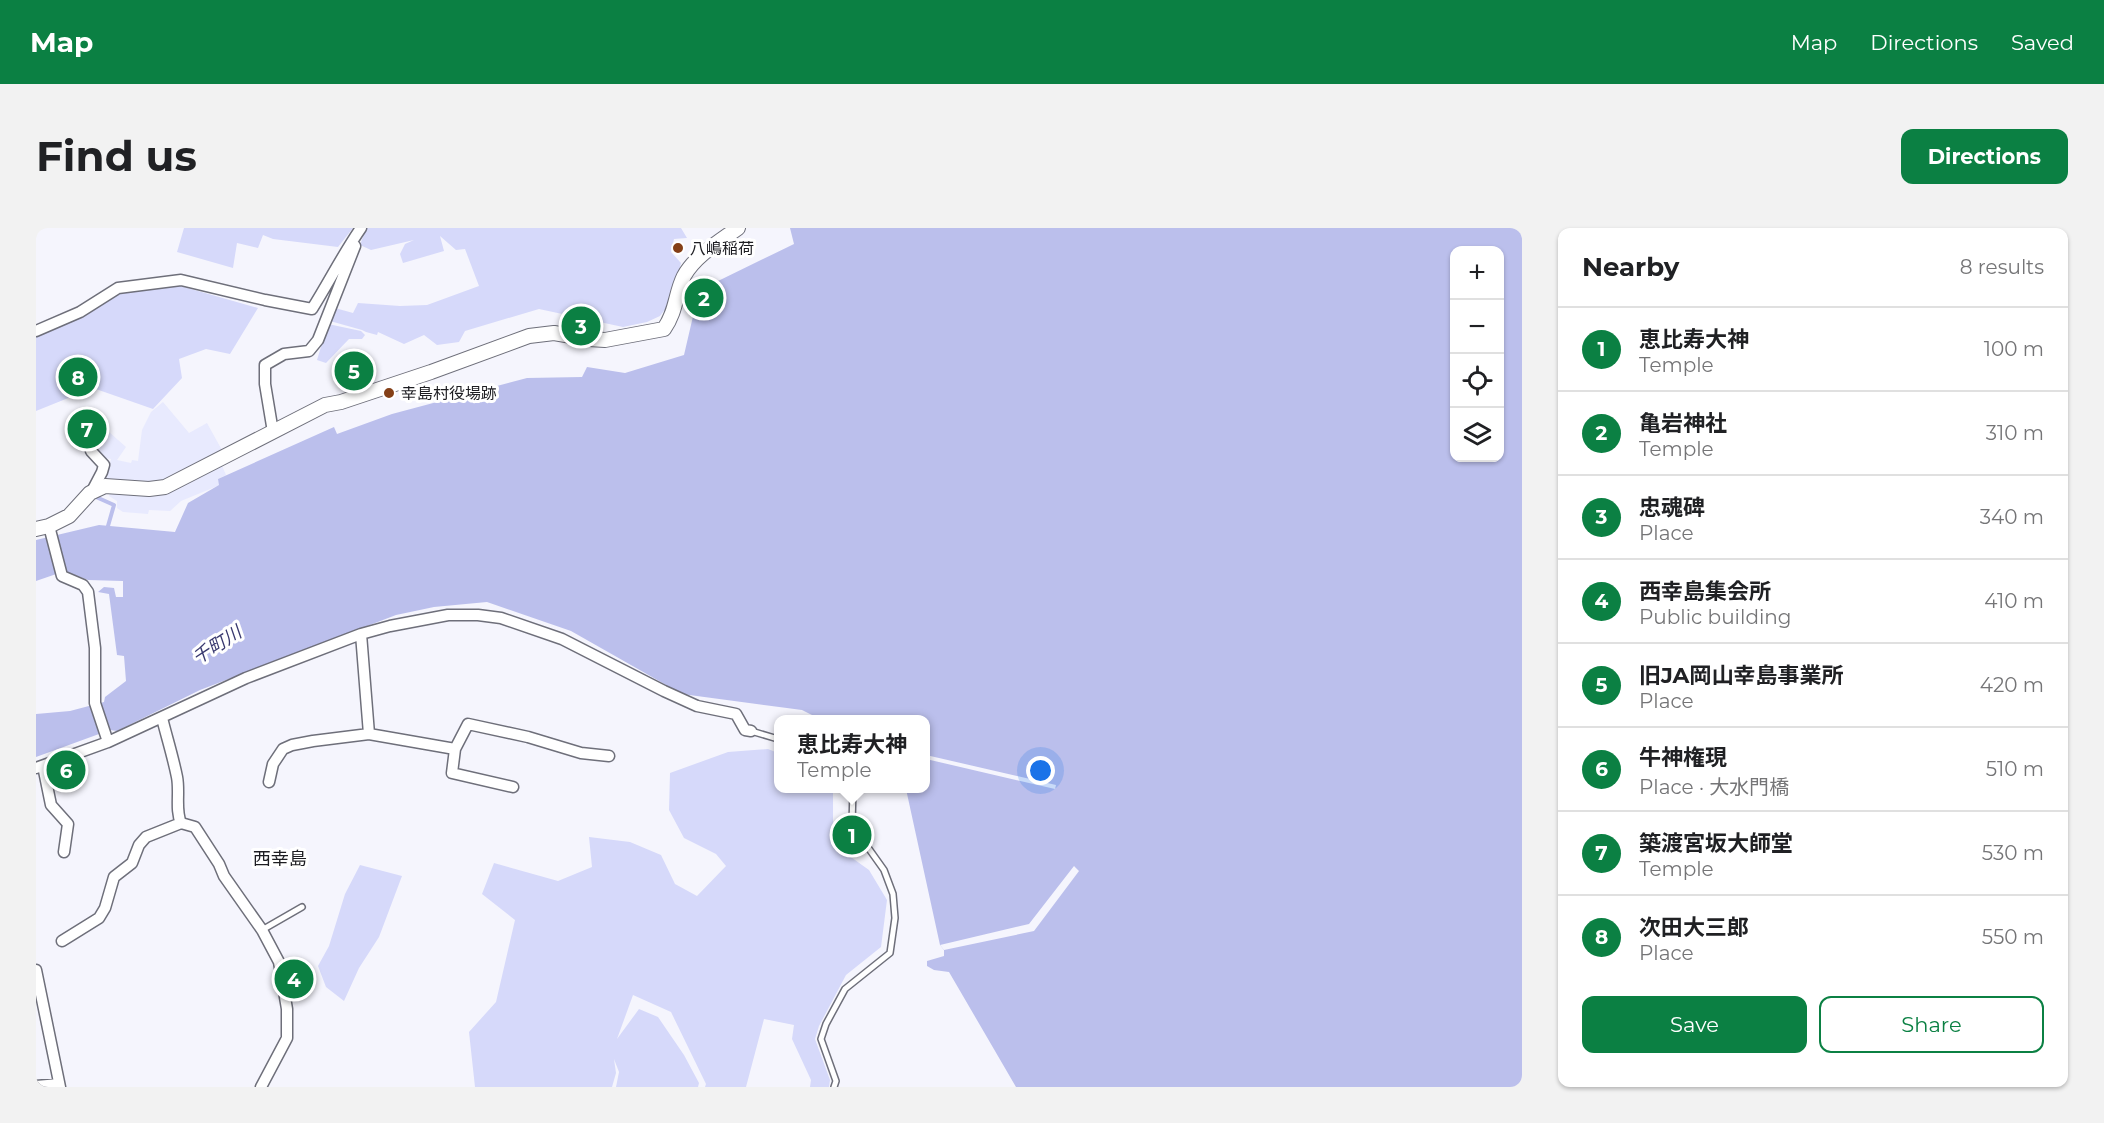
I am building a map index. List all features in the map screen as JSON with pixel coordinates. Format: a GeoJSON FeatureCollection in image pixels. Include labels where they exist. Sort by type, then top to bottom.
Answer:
{"type":"FeatureCollection","features":[{"type":"Feature","properties":{"kind":"main road"},"geometry":{"type":"LineString","coordinates":[[45,529],[69,516],[90,493],[105,486],[149,489],[165,487],[325,405],[341,402],[431,372],[529,336],[554,333],[605,340],[664,329],[673,316],[683,278],[689,268],[738,228]]}},
{"type":"Feature","properties":{"kind":"street"},"geometry":{"type":"LineString","coordinates":[[273,432],[265,384],[265,365],[284,354],[309,351],[318,340],[361,228]]}},
{"type":"Feature","properties":{"kind":"street"},"geometry":{"type":"LineString","coordinates":[[36,331],[80,312],[118,288],[181,280],[312,309],[361,228]]}},
{"type":"Feature","properties":{"kind":"street"},"geometry":{"type":"LineString","coordinates":[[90,493],[104,465],[91,452]]}},
{"type":"Feature","properties":{"kind":"street"},"geometry":{"type":"LineString","coordinates":[[45,529],[62,576],[83,585],[88,592],[95,648],[94,703],[106,739]]}},
{"type":"Feature","properties":{"kind":"street"},"geometry":{"type":"LineString","coordinates":[[64,852],[68,824],[51,805],[40,767],[162,718],[246,678],[361,634],[448,615],[501,618],[569,642],[697,706],[736,714],[745,730],[751,731]]}},
{"type":"Feature","properties":{"kind":"street"},"geometry":{"type":"LineString","coordinates":[[361,634],[369,734]]}},
{"type":"Feature","properties":{"kind":"street"},"geometry":{"type":"LineString","coordinates":[[162,718],[177,777],[178,817],[181,823]]}},
{"type":"Feature","properties":{"kind":"street"},"geometry":{"type":"LineString","coordinates":[[513,787],[452,773],[455,749],[468,724],[528,737],[581,753],[609,756]]}},
{"type":"Feature","properties":{"kind":"street"},"geometry":{"type":"LineString","coordinates":[[269,782],[273,764],[283,749],[313,741],[369,734],[455,749]]}},
{"type":"Feature","properties":{"kind":"street"},"geometry":{"type":"LineString","coordinates":[[62,941],[99,918],[105,908],[114,877],[132,863],[139,845],[146,837],[181,823],[195,827],[219,864],[224,876],[262,930],[279,962],[287,1009],[287,1038],[261,1087]]}},
{"type":"Feature","properties":{"kind":"street"},"geometry":{"type":"LineString","coordinates":[[36,970],[59,1086],[36,1086]]}},
{"type":"Feature","properties":{"kind":"lane"},"geometry":{"type":"LineString","coordinates":[[751,731],[774,737]]}},
{"type":"Feature","properties":{"kind":"lane"},"geometry":{"type":"LineString","coordinates":[[834,1087],[836,1081],[821,1039],[826,1024],[845,989],[890,953],[895,918],[893,894],[884,870],[852,825],[853,793]]}},
{"type":"Feature","properties":{"kind":"lane"},"geometry":{"type":"LineString","coordinates":[[262,930],[302,907]]}},
{"type":"Feature","properties":{"kind":"shaded area"},"geometry":{"type":"Polygon","coordinates":[[[184,228],[353,228],[338,247],[273,239],[263,235],[258,248],[237,243],[233,268],[177,252],[184,228]]]}},
{"type":"Feature","properties":{"kind":"shaded area"},"geometry":{"type":"Polygon","coordinates":[[[366,228],[681,228],[687,238],[674,239],[671,252],[681,263],[672,300],[660,316],[647,322],[623,327],[539,309],[465,331],[459,342],[437,345],[424,335],[404,344],[378,332],[377,335],[330,321],[335,308],[353,313],[358,303],[427,305],[479,286],[465,249],[456,250],[440,236],[444,251],[403,263],[400,254],[405,244],[414,240],[371,250],[360,245],[366,228]]]}},
{"type":"Feature","properties":{"kind":"shaded area"},"geometry":{"type":"Polygon","coordinates":[[[177,285],[258,308],[230,354],[206,349],[179,359],[182,378],[153,409],[93,388],[36,411],[36,332],[121,293],[177,285]]]}},
{"type":"Feature","properties":{"kind":"shaded area"},"geometry":{"type":"Polygon","coordinates":[[[328,324],[361,331],[365,335],[362,339],[349,339],[326,363],[317,360],[328,324]]]}},
{"type":"Feature","properties":{"kind":"shaded area"},"geometry":{"type":"Polygon","coordinates":[[[163,402],[189,433],[207,423],[223,452],[162,484],[106,480],[111,459],[105,458],[95,448],[109,432],[126,447],[117,460],[131,463],[132,460],[138,461],[142,430],[151,412],[163,402]]]}},
{"type":"Feature","properties":{"kind":"shaded area"},"geometry":{"type":"Polygon","coordinates":[[[220,461],[226,475],[218,479],[220,485],[181,501],[170,511],[149,510],[148,514],[123,512],[117,508],[117,501],[109,496],[112,488],[158,494],[220,461]]]}},
{"type":"Feature","properties":{"kind":"shaded area"},"geometry":{"type":"Polygon","coordinates":[[[768,749],[774,751],[774,793],[833,793],[833,821],[848,855],[869,870],[887,900],[881,947],[846,975],[819,1026],[815,1039],[830,1080],[829,1087],[810,1087],[811,1080],[792,1039],[794,1025],[764,1019],[746,1087],[705,1087],[706,1084],[671,1012],[633,995],[617,1039],[639,1009],[658,1017],[684,1055],[699,1083],[698,1087],[616,1087],[619,1072],[614,1059],[616,1073],[612,1087],[475,1087],[469,1032],[496,1002],[515,920],[482,894],[494,863],[558,881],[592,867],[589,837],[630,842],[661,855],[675,884],[697,896],[726,866],[716,854],[684,838],[669,810],[670,773],[728,752],[768,749]]]}},
{"type":"Feature","properties":{"kind":"shaded area"},"geometry":{"type":"Polygon","coordinates":[[[360,865],[402,876],[379,937],[359,968],[344,1001],[326,987],[318,966],[329,946],[345,894],[360,865]]]}},
{"type":"Feature","properties":{"kind":"water","name":"千町川"},"geometry":{"type":"Polygon","coordinates":[[[790,228],[1522,228],[1522,1087],[1016,1087],[949,972],[934,970],[927,966],[927,961],[944,956],[944,950],[940,945],[907,793],[930,793],[930,715],[812,715],[802,710],[682,694],[571,631],[487,602],[434,607],[396,615],[200,690],[117,731],[110,730],[36,757],[36,714],[70,711],[104,702],[105,697],[126,681],[124,656],[117,655],[109,594],[98,592],[104,587],[114,588],[116,597],[123,597],[123,581],[88,580],[65,571],[36,581],[36,540],[99,525],[175,532],[188,503],[219,485],[218,479],[334,427],[337,434],[392,414],[527,378],[582,377],[587,367],[625,373],[684,355],[694,312],[715,289],[716,282],[794,244],[790,228]]]}},
{"type":"Feature","properties":{"kind":"pier"},"geometry":{"type":"Polygon","coordinates":[[[930,756],[1056,785],[1055,789],[930,760],[930,756]]]}},
{"type":"Feature","properties":{"kind":"pier"},"geometry":{"type":"Polygon","coordinates":[[[1074,866],[1079,871],[1034,931],[944,950],[940,945],[1029,924],[1074,866]]]}},
{"type":"Feature","properties":{"kind":"waterway"},"geometry":{"type":"LineString","coordinates":[[96,497],[114,505],[108,526]]}},
{"type":"Feature","properties":{"kind":"place","name":"八嶋稲荷"},"geometry":{"type":"Point","coordinates":[678,248]}},
{"type":"Feature","properties":{"kind":"place","name":"亀岩神社"},"geometry":{"type":"Point","coordinates":[704,298]}},
{"type":"Feature","properties":{"kind":"place","name":"忠魂碑"},"geometry":{"type":"Point","coordinates":[581,326]}},
{"type":"Feature","properties":{"kind":"place","name":"旧JA岡山幸島事業所"},"geometry":{"type":"Point","coordinates":[354,371]}},
{"type":"Feature","properties":{"kind":"place","name":"次田大三郎"},"geometry":{"type":"Point","coordinates":[78,377]}},
{"type":"Feature","properties":{"kind":"place","name":"幸島村役場跡"},"geometry":{"type":"Point","coordinates":[389,393]}},
{"type":"Feature","properties":{"kind":"place","name":"築渡宮坂大師堂"},"geometry":{"type":"Point","coordinates":[87,429]}},
{"type":"Feature","properties":{"kind":"place","name":"牛神権現"},"geometry":{"type":"Point","coordinates":[66,770]}},
{"type":"Feature","properties":{"kind":"place","name":"恵比寿大神"},"geometry":{"type":"Point","coordinates":[852,835]}},
{"type":"Feature","properties":{"kind":"place","name":"西幸島集会所"},"geometry":{"type":"Point","coordinates":[294,979]}},
{"type":"Feature","properties":{"kind":"district","name":"西幸島"},"geometry":{"type":"Point","coordinates":[280,859]}}]}
